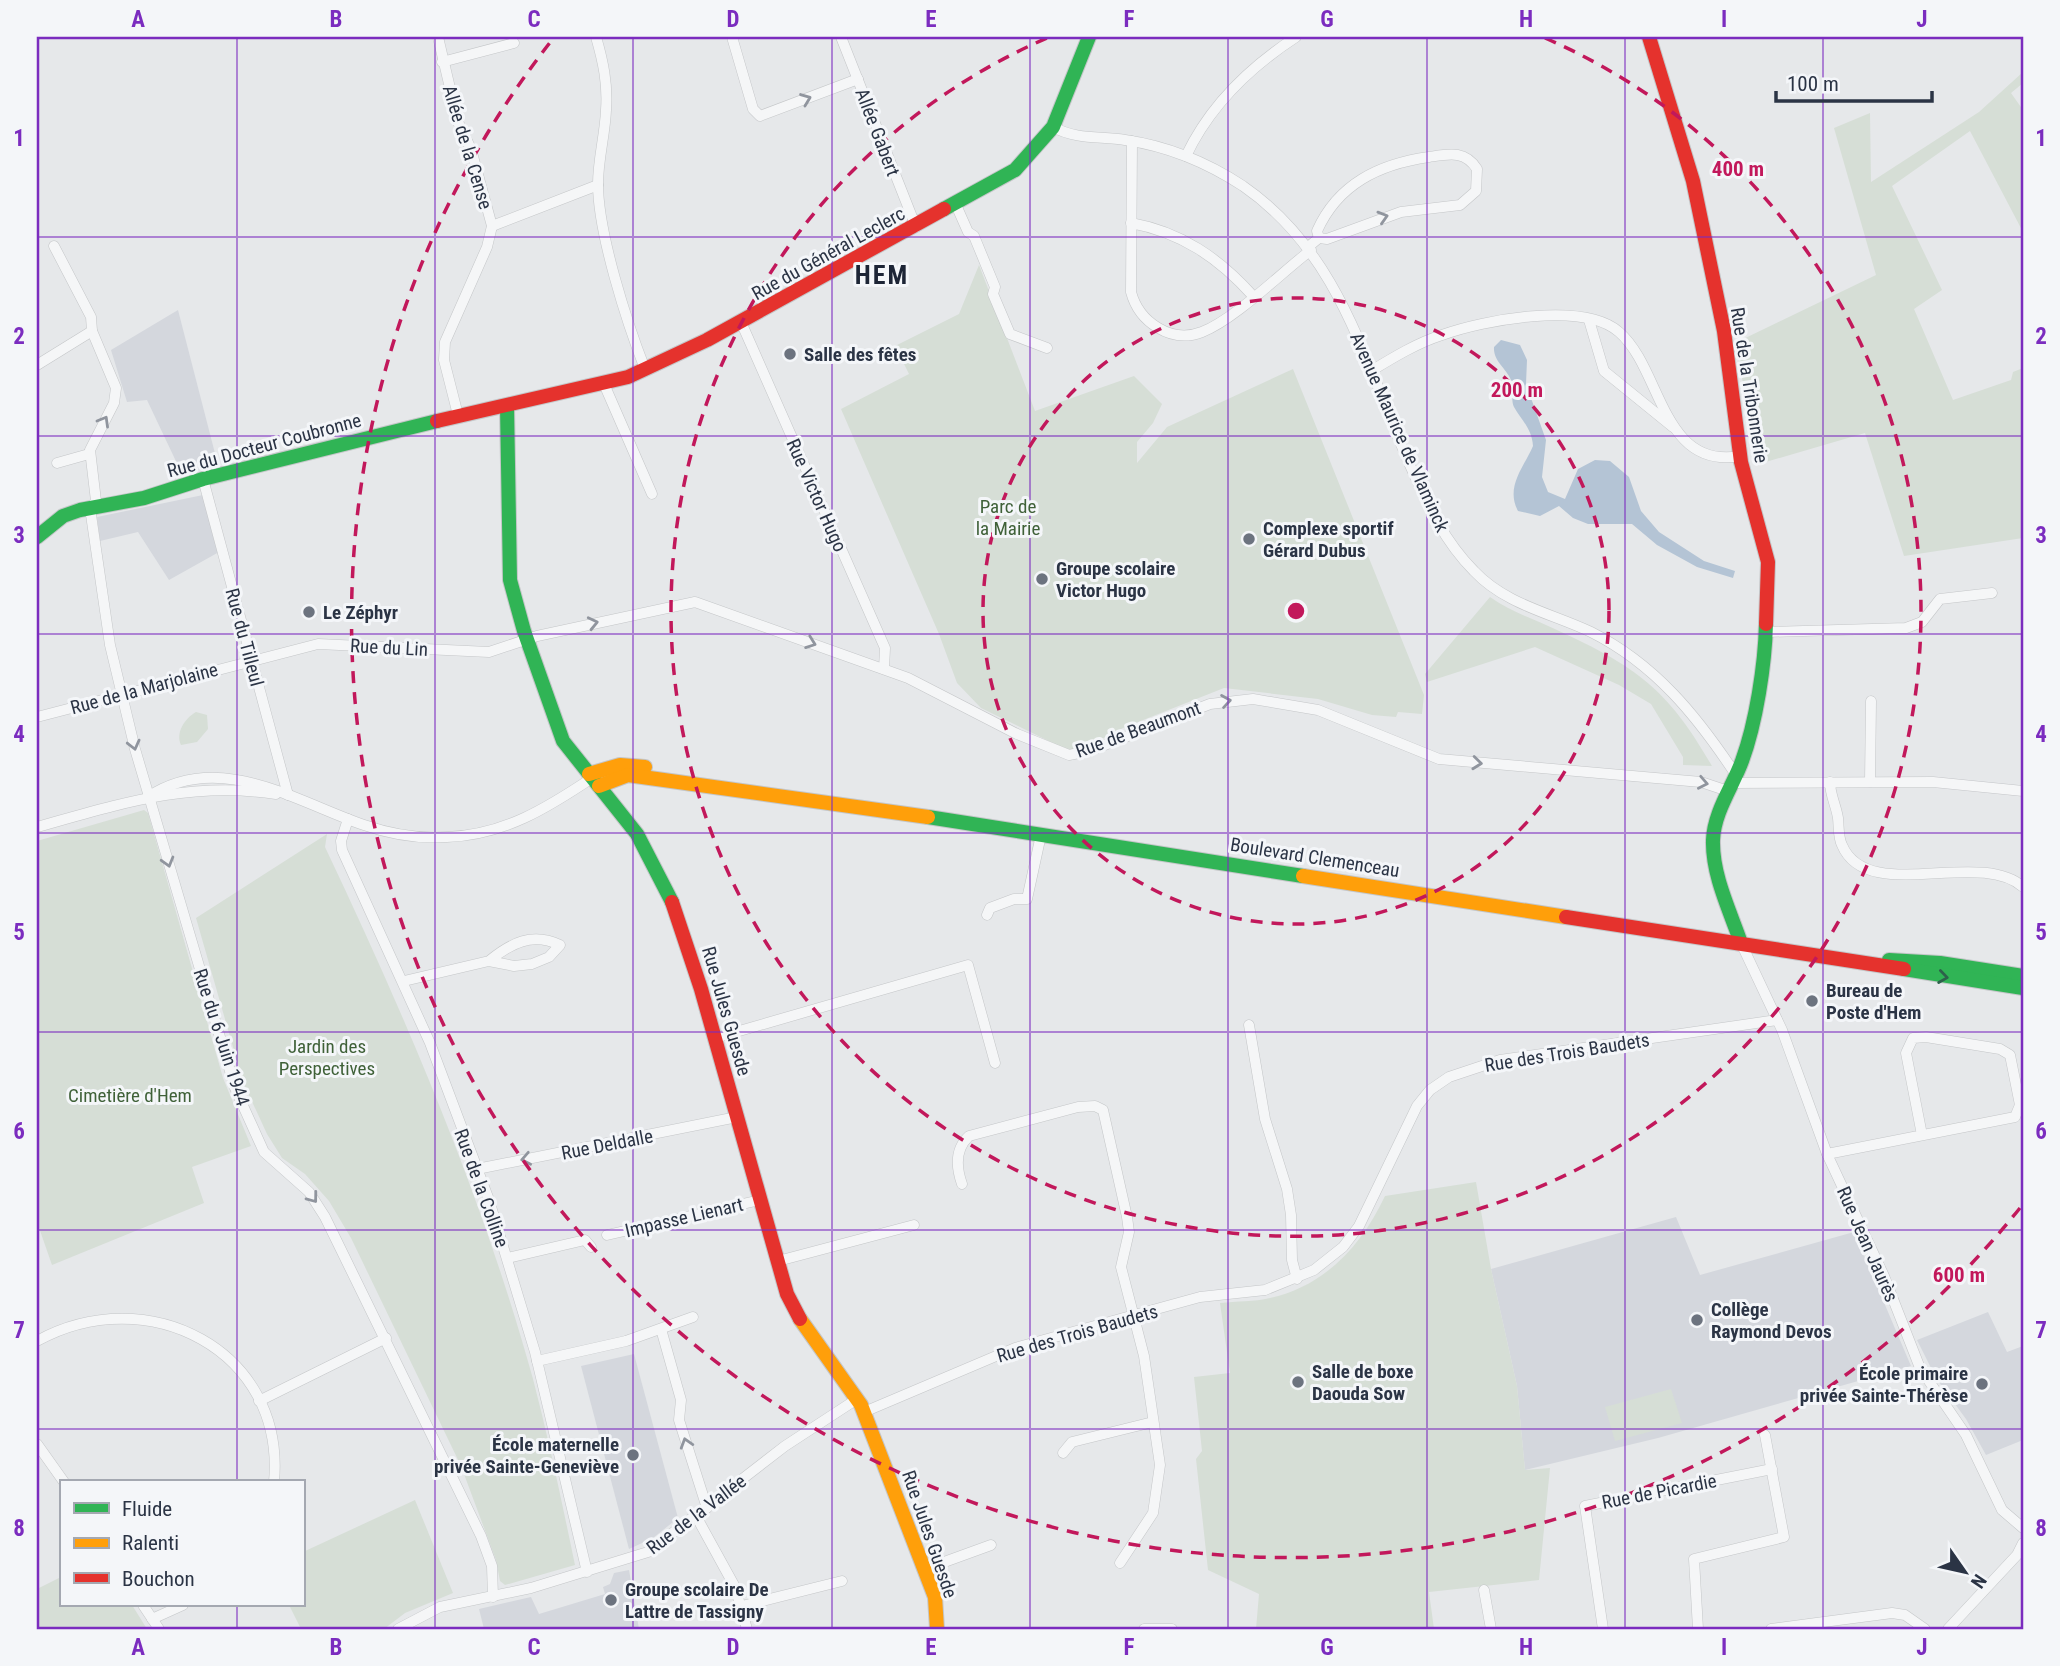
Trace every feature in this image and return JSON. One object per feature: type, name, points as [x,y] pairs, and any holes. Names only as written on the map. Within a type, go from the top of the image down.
[{"type":"street","name":"Allée de la Cense","points":[[438,37],[460,128],[471,149],[492,226],[486,247],[445,342],[444,360],[458,415]]},
{"type":"street","points":[[596,37],[605,71],[607,103],[598,185],[605,229],[625,310],[645,369]]},
{"type":"street","points":[[732,37],[755,113],[764,116],[858,79]]},
{"type":"street","name":"Allée Gabert","points":[[841,37],[916,227]]},
{"type":"street","name":"Rue du Général Leclerc","points":[[508,406],[604,384],[645,369],[741,322],[1016,170],[1054,127],[1089,37]]},
{"type":"street","points":[[1186,156],[1204,124],[1230,92],[1257,65],[1296,37]]},
{"type":"street","name":"Rue de la Tribonnerie","points":[[1649,37],[1693,181],[1724,331],[1740,456],[1768,562],[1766,632],[1754,719],[1715,827],[1713,855],[1741,943]]},
{"type":"street","points":[[442,62],[514,43]]},
{"type":"street","name":"Avenue Maurice de Vlaminck","points":[[1054,127],[1074,136],[1132,141],[1186,156],[1224,174],[1277,213],[1309,249],[1338,292],[1432,515],[1465,562],[1500,592],[1524,606],[1602,638],[1642,665],[1691,710],[1734,779]]},
{"type":"street","points":[[1132,141],[1131,292],[1140,312],[1157,328],[1177,334],[1203,332],[1253,296],[1319,238]]},
{"type":"street","points":[[1452,154],[1466,157],[1477,169],[1476,191],[1465,203],[1401,212],[1327,239],[1319,238],[1317,231],[1332,204],[1353,184],[1377,169],[1402,160],[1452,154]]},
{"type":"street","points":[[492,226],[598,185]]},
{"type":"street","points":[[956,205],[968,232],[974,236],[995,287],[993,294],[1010,334],[1047,348]]},
{"type":"street","points":[[1131,223],[1167,232],[1209,255],[1253,296]]},
{"type":"street","points":[[54,246],[91,317],[92,331],[117,395],[93,439],[89,454],[57,463]]},
{"type":"street","points":[[1371,371],[1423,342],[1483,324],[1537,317],[1589,320],[1610,325],[1624,337],[1675,429]]},
{"type":"street","points":[[1589,320],[1604,371],[1675,429],[1688,443],[1701,451],[1728,458],[1740,456]]},
{"type":"street","name":"Rue Victor Hugo","points":[[741,322],[884,648],[884,669]]},
{"type":"street","points":[[37,365],[92,331]]},
{"type":"street","points":[[604,384],[652,494]]},
{"type":"street","name":"Rue du Docteur Coubronne","points":[[37,537],[63,516],[90,508],[144,498],[203,479],[458,415],[508,406]]},
{"type":"street","name":"Rue Jules Guesde","points":[[508,406],[510,580],[560,734],[645,845],[666,887],[715,1038],[778,1261],[797,1315],[861,1405],[925,1569],[937,1605],[937,1629]]},
{"type":"street","name":"Rue du 6 Juin 1944","points":[[89,454],[96,501],[90,508],[110,645],[148,797],[230,1075],[254,1131],[270,1159],[304,1187],[317,1203],[386,1338],[486,1547],[492,1566],[493,1597]]},
{"type":"street","name":"Rue du Tilleul","points":[[203,479],[288,796]]},
{"type":"street","points":[[1766,632],[1906,628],[1922,622],[1940,599],[1992,593]]},
{"type":"street","name":"Rue de Beaumont","points":[[527,639],[695,602],[884,669],[1017,734],[1069,755],[1089,751],[1210,704],[1253,699],[1318,710],[1439,759],[1701,782],[1734,779],[1760,782],[1942,782],[2023,791]]},
{"type":"street","name":"Rue du Lin","points":[[251,661],[318,644],[489,652],[527,639]]},
{"type":"street","name":"Rue de la Marjolaine","points":[[37,717],[251,661]]},
{"type":"street","points":[[1870,782],[1871,701]]},
{"type":"street","name":"Boulevard Clemenceau","points":[[593,779],[605,767],[628,765],[772,793],[2023,988]]},
{"type":"street","points":[[37,827],[148,797],[181,783],[216,778],[256,782],[348,819],[409,835],[469,835],[498,830],[528,818],[593,779]]},
{"type":"street","points":[[1830,782],[1840,841],[1850,858],[1860,866],[1892,874],[1978,873],[2007,879],[2023,887]]},
{"type":"street","name":"Rue de la Colline","points":[[348,819],[341,841],[342,850],[404,981],[477,1169],[508,1258],[537,1361],[587,1572]]},
{"type":"street","points":[[987,915],[989,908],[1000,903],[1027,900],[1041,835]]},
{"type":"street","points":[[404,981],[489,961],[508,947],[526,940],[543,939],[560,945],[549,957],[532,964],[514,966],[489,961]]},
{"type":"street","name":"Rue Jean Jaurès","points":[[1741,943],[1777,1020],[1827,1154],[1884,1276],[1920,1368],[1966,1435],[2003,1510],[2023,1528]]},
{"type":"street","name":"Boulevard Clemenceau","points":[[1852,960],[1940,963],[2023,975]]},
{"type":"street","points":[[715,1038],[968,965],[995,1063]]},
{"type":"street","name":"Rue des Trois Baudets","points":[[861,1405],[1015,1348],[1200,1297],[1265,1290],[1297,1279],[1323,1264],[1352,1237],[1379,1188],[1417,1105],[1430,1090],[1449,1077],[1500,1060],[1777,1020]]},
{"type":"street","points":[[1249,1025],[1265,1119],[1287,1189],[1292,1215],[1292,1260],[1297,1279]]},
{"type":"street","points":[[1827,1154],[2015,1117],[2020,1105],[2010,1055],[1988,1047],[1926,1037],[1913,1038],[1906,1053],[1922,1135]]},
{"type":"street","points":[[962,1184],[957,1169],[960,1149],[969,1136],[1078,1107],[1095,1106],[1102,1110],[1127,1217],[1129,1233],[1121,1267],[1144,1356],[1160,1465],[1158,1490],[1147,1525],[1120,1563]]},
{"type":"street","name":"Rue Deldalle","points":[[477,1169],[737,1117]]},
{"type":"street","name":"Impasse Lienart","points":[[607,1235],[760,1200]]},
{"type":"street","points":[[778,1261],[914,1225]]},
{"type":"street","points":[[508,1258],[585,1240],[591,1247]]},
{"type":"street","points":[[537,1361],[616,1343],[693,1317]]},
{"type":"street","points":[[37,1341],[97,1321],[162,1321],[192,1333],[215,1348],[237,1369],[259,1401],[273,1447],[274,1480]]},
{"type":"street","points":[[661,1329],[681,1403],[679,1420],[707,1508]]},
{"type":"street","points":[[259,1401],[386,1338]]},
{"type":"street","name":"Rue de la Vallée","points":[[398,1629],[440,1607],[493,1597],[587,1572],[648,1552],[793,1440],[861,1405]]},
{"type":"street","points":[[1063,1453],[1072,1442],[1153,1422]]},
{"type":"street","points":[[1698,1629],[1694,1559],[1784,1537],[1765,1435]]},
{"type":"street","points":[[37,1444],[63,1480]]},
{"type":"street","name":"Rue de Picardie","points":[[1603,1629],[1585,1506],[1772,1469]]},
{"type":"street","points":[[696,1516],[728,1571],[742,1606],[747,1629]]},
{"type":"street","points":[[1948,1629],[2017,1555],[2023,1544]]},
{"type":"street","points":[[925,1569],[991,1545]]},
{"type":"street","points":[[742,1606],[842,1581]]},
{"type":"street","points":[[1484,1590],[1491,1629]]},
{"type":"street","points":[[144,1606],[159,1629]]},
{"type":"street","points":[[152,1619],[181,1606]]},
{"type":"street","points":[[1770,1629],[1892,1613],[1905,1615],[1925,1629]]},
{"type":"street","points":[[1144,1629],[1172,1629]]},
{"type":"shaded area","points":[[178,310],[218,465],[182,474],[147,400],[127,402],[111,350]]},
{"type":"shaded area","points":[[203,495],[219,552],[169,580],[138,532],[100,541],[97,517]]},
{"type":"shaded area","name":"Collège Raymond Devos","points":[[1676,1217],[1700,1275],[1854,1232],[1911,1366],[1658,1438],[1525,1470],[1517,1386],[1491,1269]]},
{"type":"shaded area","name":"École primaire privée Sainte-Thérèse","points":[[1988,1312],[2007,1352],[2023,1346],[2023,1440],[1986,1455],[1966,1419],[1936,1378],[1917,1340]]},
{"type":"shaded area","name":"École maternelle privée Sainte-Geneviève","points":[[634,1354],[678,1518],[653,1538],[629,1549],[581,1366]]},
{"type":"shaded area","name":"Groupe scolaire De Lattre de Tassigny","points":[[629,1570],[639,1629],[484,1629],[479,1609],[531,1597],[539,1614],[605,1594],[603,1587],[610,1584],[614,1573]]},
{"type":"green space","points":[[2023,72],[2023,83],[2011,93],[2023,110],[2023,232],[1970,131],[1892,186],[1942,290],[1914,309],[1953,400],[2011,380],[2013,372],[2023,368],[2023,538],[1904,556],[1865,433],[1759,464],[1735,343],[1876,275],[1834,128],[1870,113],[1871,182],[1979,112]]},
{"type":"green space","name":"Parc de la Mairie","points":[[979,265],[1035,411],[1134,376],[1162,404],[1153,423],[1137,442],[1137,463],[1167,427],[1293,369],[1424,695],[1422,714],[1398,712],[1396,717],[1372,715],[1318,699],[1224,688],[1123,728],[1079,751],[1069,751],[981,708],[957,683],[939,634],[841,409],[909,374],[895,346],[959,314]]},
{"type":"green space","points":[[1490,597],[1514,611],[1585,643],[1630,669],[1665,699],[1712,766],[1683,765],[1683,757],[1651,704],[1619,685],[1535,647],[1427,682],[1425,674]]},
{"type":"green space","points":[[196,712],[207,715],[208,729],[197,742],[181,745],[179,736],[182,726]]},
{"type":"green space","name":"Cimetière d'Hem","points":[[144,810],[148,813],[223,1078],[251,1146],[192,1167],[204,1203],[52,1265],[37,1222],[37,841]]},
{"type":"green space","name":"Jardin des Perspectives","points":[[327,834],[325,847],[385,977],[441,1109],[491,1243],[533,1379],[575,1565],[505,1585],[500,1581],[496,1560],[461,1466],[351,1238],[329,1201],[305,1174],[282,1158],[267,1134],[243,1082],[196,918]]},
{"type":"green space","points":[[1476,1182],[1491,1269],[1517,1386],[1525,1470],[1550,1468],[1539,1580],[1429,1592],[1434,1629],[1256,1629],[1259,1594],[1208,1570],[1196,1459],[1202,1451],[1194,1377],[1230,1373],[1220,1303],[1270,1298],[1308,1284],[1340,1261],[1353,1247],[1385,1196]]},
{"type":"green space","points":[[1671,1389],[1682,1423],[1615,1441],[1605,1407]]},
{"type":"green space","points":[[415,1500],[453,1593],[405,1613],[384,1629],[301,1629],[290,1606],[304,1606],[304,1552]]},
{"type":"green space","points":[[60,1578],[60,1606],[133,1606],[147,1629],[37,1629],[37,1589]]},
{"type":"water","points":[[1501,340],[1520,345],[1527,360],[1526,384],[1546,440],[1542,477],[1548,492],[1565,499],[1578,469],[1595,460],[1610,461],[1629,477],[1641,511],[1659,532],[1704,561],[1735,571],[1733,578],[1697,567],[1657,545],[1632,524],[1588,524],[1573,518],[1559,506],[1540,516],[1518,511],[1515,485],[1533,446],[1529,430],[1513,404],[1511,380],[1494,352],[1494,347]]},
{"type":"traffic: fast","points":[[944,209],[1015,170],[1053,127],[1089,37]]},
{"type":"traffic: fast","points":[[507,406],[510,580],[524,631],[563,741],[637,834],[672,902]]},
{"type":"traffic: fast","points":[[37,537],[63,516],[80,510],[144,498],[203,479],[437,421]]},
{"type":"traffic: fast","points":[[1741,943],[1715,866],[1713,840],[1724,799],[1742,761],[1752,729],[1762,675],[1766,624]]},
{"type":"traffic: fast","points":[[928,817],[1303,876]]},
{"type":"traffic: fast","points":[[1889,960],[1940,963],[2023,976]]},
{"type":"traffic: fast","points":[[1904,969],[2023,988]]},
{"type":"traffic: slow","points":[[589,774],[620,765],[645,767]]},
{"type":"traffic: slow","points":[[599,786],[628,775],[928,817]]},
{"type":"traffic: slow","points":[[1303,876],[1566,917]]},
{"type":"traffic: slow","points":[[800,1319],[861,1405],[935,1597],[937,1629]]},
{"type":"traffic: jam","points":[[1649,37],[1693,181],[1724,331],[1741,462],[1768,562],[1766,624]]},
{"type":"traffic: jam","points":[[437,421],[628,377],[707,340],[944,209]]},
{"type":"traffic: jam","points":[[672,902],[701,989],[787,1294],[800,1319]]},
{"type":"traffic: jam","points":[[1566,917],[1904,969]]},
{"type":"place","name":"Salle des fêtes","points":[[790,354]]},
{"type":"place","name":"Complexe sportif Gérard Dubus","points":[[1249,539]]},
{"type":"place","name":"Groupe scolaire Victor Hugo","points":[[1042,579]]},
{"type":"place","name":"Le Zéphyr","points":[[309,612]]},
{"type":"place","name":"Bureau de Poste d'Hem","points":[[1812,1001]]},
{"type":"place","name":"Collège Raymond Devos","points":[[1697,1320]]},
{"type":"place","name":"Salle de boxe Daouda Sow","points":[[1298,1382]]},
{"type":"place","name":"École primaire privée Sainte-Thérèse","points":[[1982,1384]]},
{"type":"place","name":"École maternelle privée Sainte-Geneviève","points":[[633,1455]]},
{"type":"place","name":"Groupe scolaire De Lattre de Tassigny","points":[[611,1600]]},
{"type":"district","name":"HEM","points":[[882,275]]}]
